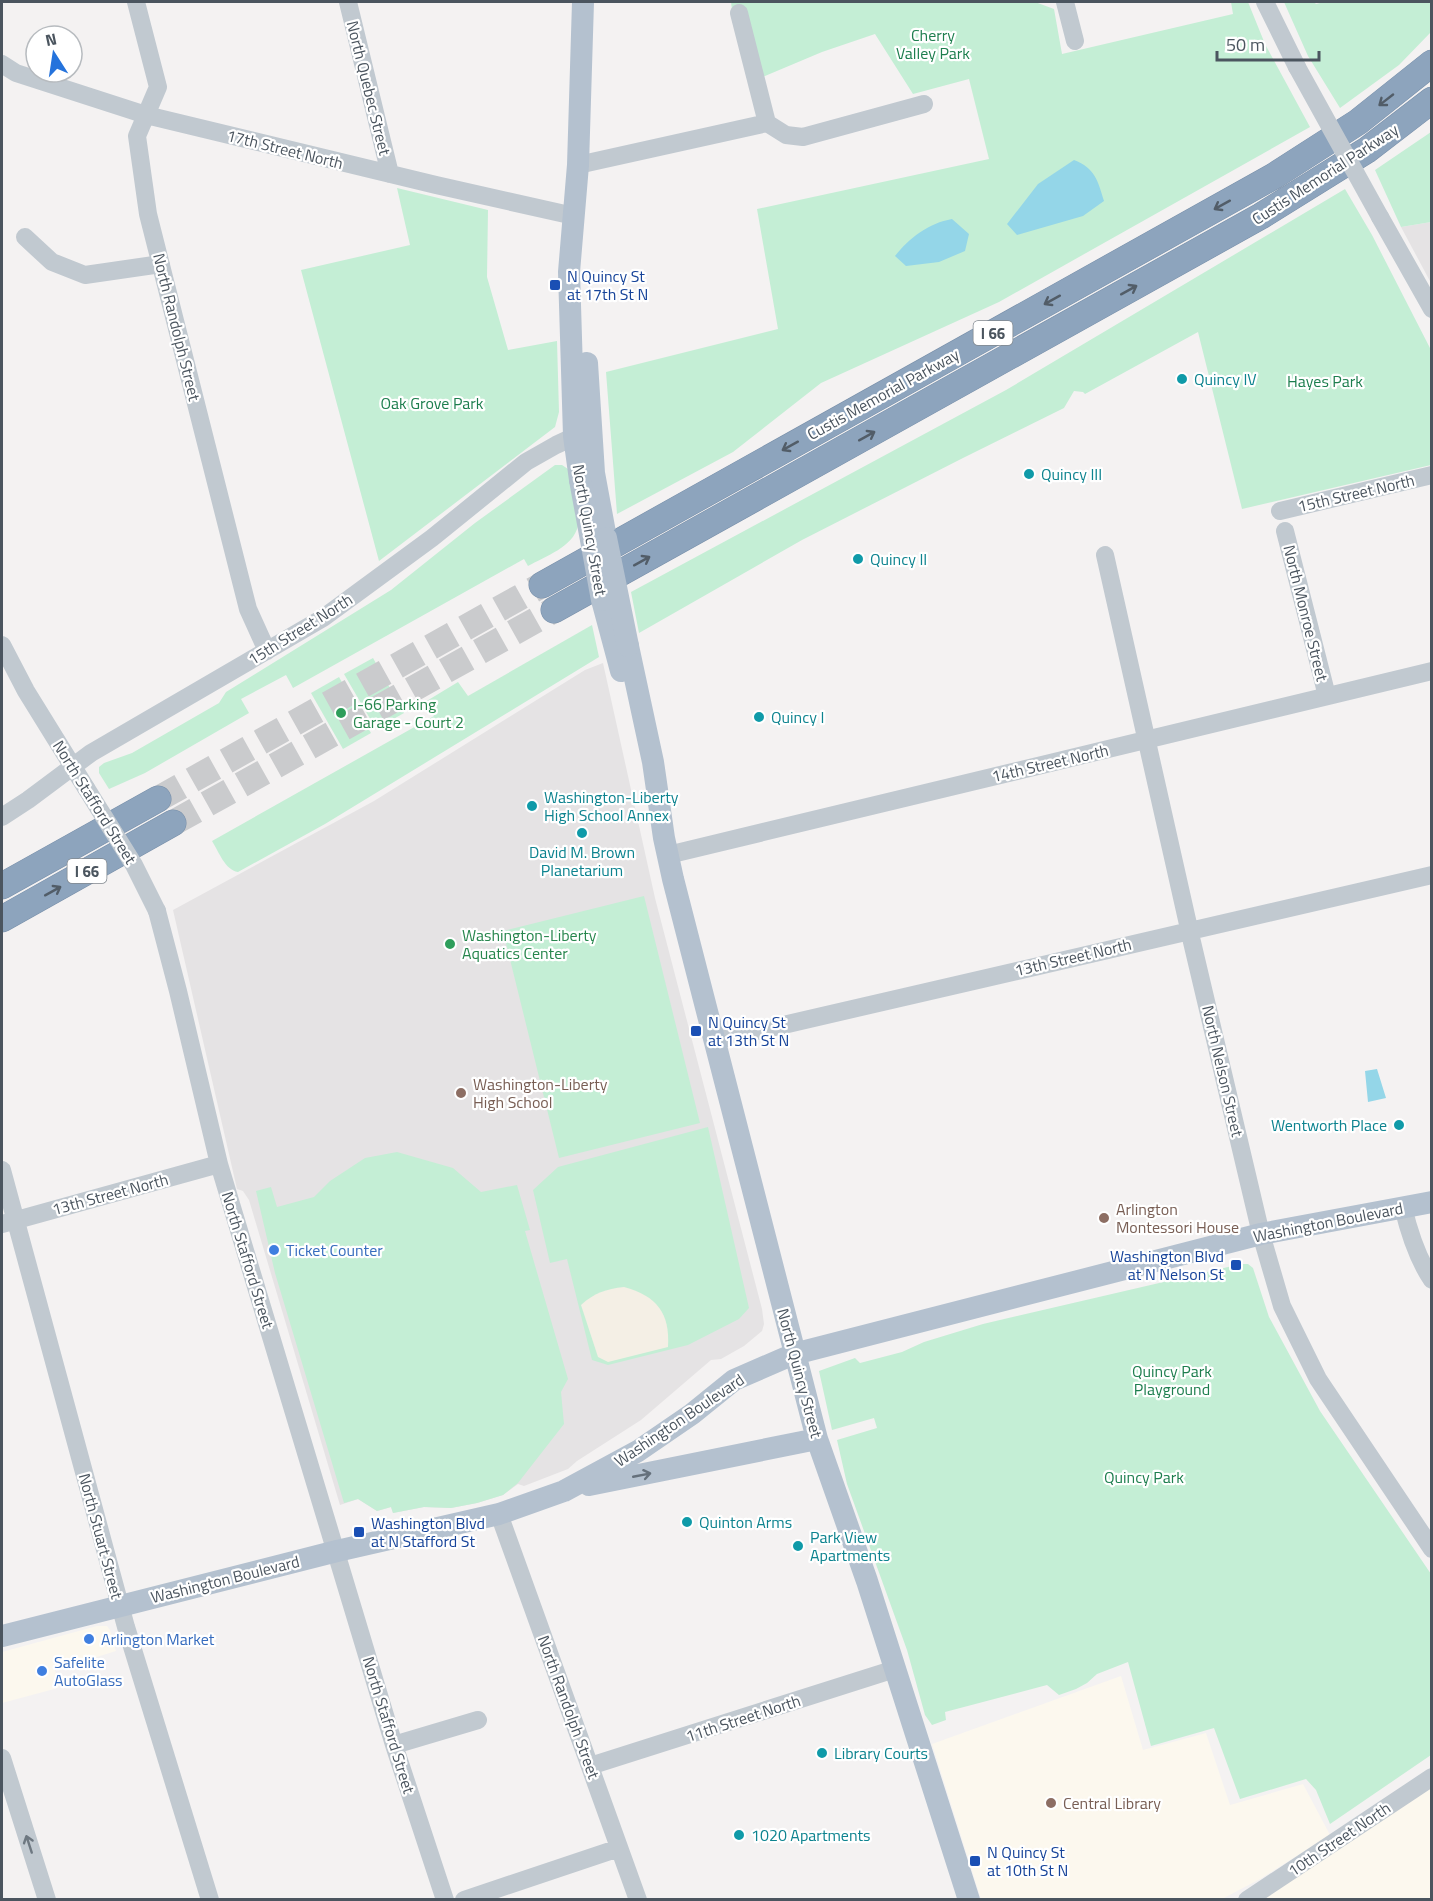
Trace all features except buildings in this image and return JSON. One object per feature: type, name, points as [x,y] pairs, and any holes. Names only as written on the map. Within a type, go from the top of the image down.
[{"type":"highway","name":"Custis Memorial Parkway","points":[[542,585],[1274,176],[1358,122],[1431,63]]},
{"type":"highway","name":"Custis Memorial Parkway","points":[[554,610],[1261,216],[1367,150],[1431,100]]},
{"type":"highway","name":"I 66","points":[[2,886],[158,799]]},
{"type":"highway","name":"I 66","points":[[2,920],[173,824]]},
{"type":"main road","name":"North Quincy Street","points":[[583,2],[578,165],[569,272],[582,433],[602,600],[622,650],[653,762],[666,846],[817,1439],[867,1581],[969,1899]]},
{"type":"main road","name":"Washington Boulevard","points":[[2,1636],[337,1551],[500,1514],[564,1491],[638,1451],[692,1414],[734,1380],[794,1354],[1261,1234],[1431,1202]]},
{"type":"main road","points":[[564,1491],[817,1439]]},
{"type":"street","name":"North Randolph Street","points":[[136,2],[158,87],[137,136],[148,214],[248,609],[267,651]]},
{"type":"street","name":"North Quebec Street","points":[[348,2],[390,174]]},
{"type":"street","points":[[1065,2],[1074,41]]},
{"type":"street","points":[[1265,2],[1297,68],[1431,309]]},
{"type":"street","points":[[739,13],[767,123],[786,135],[803,137],[924,105]]},
{"type":"street","name":"17th Street North","points":[[2,64],[16,73],[146,115],[574,216]]},
{"type":"street","points":[[578,165],[767,123]]},
{"type":"street","points":[[25,237],[52,262],[85,275],[161,264]]},
{"type":"street","name":"15th Street North","points":[[2,817],[91,753],[323,618],[432,538],[526,462],[582,433]]},
{"type":"street","name":"15th Street North","points":[[1280,511],[1431,475]]},
{"type":"street","name":"North Monroe Street","points":[[1285,531],[1327,696]]},
{"type":"street","name":"North Nelson Street","points":[[1105,555],[1145,741],[1261,1234],[1282,1306],[1318,1379],[1431,1549]]},
{"type":"street","name":"North Stafford Street","points":[[2,645],[26,691],[134,865],[157,911],[219,1164],[394,1745],[445,1899]]},
{"type":"street","name":"14th Street North","points":[[666,846],[1145,741],[1431,671]]},
{"type":"street","name":"13th Street North","points":[[714,1041],[1431,875]]},
{"type":"street","name":"13th Street North","points":[[8,1222],[219,1164]]},
{"type":"street","name":"North Stuart Street","points":[[2,1170],[8,1222],[120,1606],[210,1899]]},
{"type":"street","points":[[1403,1207],[1408,1228],[1424,1269],[1431,1280]]},
{"type":"street","name":"North Randolph Street","points":[[500,1514],[638,1899]]},
{"type":"street","name":"11th Street North","points":[[590,1766],[896,1669]]},
{"type":"street","points":[[394,1745],[478,1720]]},
{"type":"street","points":[[2,1758],[47,1899]]},
{"type":"street","name":"10th Street North","points":[[1247,1899],[1431,1777]]},
{"type":"street","points":[[464,1899],[619,1848]]},
{"type":"shaded area","points":[[1431,222],[1431,283],[1401,227]]},
{"type":"shaded area","name":"Washington-Liberty High School","points":[[603,663],[655,898],[762,1309],[764,1324],[762,1331],[744,1346],[721,1359],[711,1360],[641,1420],[568,1469],[524,1486],[518,1484],[503,1495],[451,1508],[424,1507],[393,1513],[391,1507],[377,1511],[358,1499],[340,1505],[249,1200],[243,1191],[237,1189],[173,910],[374,801],[585,670]]},
{"type":"shaded area","points":[[97,1626],[107,1626],[116,1651],[55,1670],[58,1688],[2,1703],[2,1652]]},
{"type":"shaded area","name":"Central Library","points":[[1121,1676],[1143,1750],[1206,1733],[1230,1805],[1303,1784],[1330,1835],[1260,1879],[1222,1899],[981,1899],[932,1744]]},
{"type":"shaded area","points":[[1431,1787],[1431,1899],[1261,1899]]},
{"type":"green space","name":"Cherry Valley Park","points":[[731,2],[1035,2],[1054,9],[1062,54],[1233,14],[1231,2],[1248,2],[1265,44],[1310,127],[999,302],[821,383],[733,452],[617,514],[606,372],[778,329],[757,209],[989,159],[969,79],[913,94],[875,34],[822,52],[760,78],[732,10]]},
{"type":"green space","points":[[1284,2],[1314,2],[1316,4],[1324,2],[1431,2],[1431,32],[1399,65],[1340,108],[1308,56]]},
{"type":"green space","points":[[1431,132],[1431,222],[1401,227],[1375,170]]},
{"type":"green space","name":"Oak Grove Park","points":[[397,188],[488,210],[487,277],[508,350],[557,341],[559,412],[555,427],[379,561],[301,270],[410,245]]},
{"type":"green space","name":"Hayes Park","points":[[1345,189],[1372,235],[1431,350],[1431,465],[1242,509],[1198,332],[1085,394],[1074,391],[1064,408],[802,540],[639,633],[631,592],[1006,390]]},
{"type":"green space","points":[[555,465],[562,465],[568,469],[578,526],[571,540],[565,545],[528,566],[524,559],[293,688],[286,675],[241,699],[249,713],[145,773],[109,789],[99,773],[99,767],[104,763],[132,753],[219,703],[226,692],[391,590],[475,523]]},
{"type":"green space","points":[[592,625],[599,657],[325,824],[238,872],[229,868],[223,860],[212,841],[434,716],[425,702],[458,682],[468,696]]},
{"type":"green space","points":[[373,658],[404,713],[376,729],[344,674]]},
{"type":"green space","name":"I-66 Parking Garage - Court 2","points":[[339,677],[371,733],[343,749],[311,693]]},
{"type":"green space","points":[[644,896],[700,1123],[559,1158],[503,931]]},
{"type":"green space","points":[[708,1127],[749,1308],[739,1319],[688,1345],[608,1365],[592,1360],[567,1259],[550,1263],[533,1190],[558,1167]]},
{"type":"green space","points":[[397,1152],[453,1168],[481,1192],[517,1185],[530,1230],[525,1231],[568,1379],[561,1392],[564,1424],[518,1483],[503,1495],[451,1508],[424,1507],[393,1513],[391,1507],[377,1511],[358,1499],[344,1503],[275,1273],[256,1191],[271,1187],[277,1207],[314,1197],[330,1181],[365,1158]]},
{"type":"green space","name":"Quincy Park","points":[[1248,1264],[1253,1268],[1269,1317],[1320,1411],[1431,1574],[1431,1755],[1330,1824],[1316,1790],[1306,1779],[1240,1799],[1214,1728],[1151,1746],[1128,1662],[1097,1674],[1087,1683],[1059,1695],[1047,1685],[945,1712],[946,1720],[932,1725],[925,1715],[907,1650],[847,1484],[837,1440],[877,1428],[874,1418],[832,1430],[819,1371],[855,1358],[860,1363],[902,1352],[924,1342],[983,1324]]},
{"type":"sand","points":[[624,1287],[645,1295],[659,1308],[667,1325],[668,1347],[608,1362],[598,1357],[581,1305],[601,1292]]},
{"type":"water","points":[[1074,160],[1091,171],[1104,201],[1083,216],[1017,235],[1007,224],[1038,184]]},
{"type":"water","points":[[952,219],[969,234],[965,251],[939,262],[906,266],[895,256],[920,232]]},
{"type":"water","points":[[1377,1069],[1386,1098],[1368,1102],[1365,1071]]},
{"type":"tunnel","points":[[158,799],[542,585]]},
{"type":"tunnel","points":[[173,823],[554,610]]},
{"type":"place","name":"N Quincy St at 17th St N","points":[[555,285]]},
{"type":"place","name":"Quincy IV","points":[[1182,379]]},
{"type":"place","name":"Quincy III","points":[[1029,474]]},
{"type":"place","name":"Quincy II","points":[[858,559]]},
{"type":"place","name":"I-66 Parking Garage - Court 2","points":[[341,713]]},
{"type":"place","name":"Quincy I","points":[[759,717]]},
{"type":"place","name":"Washington-Liberty High School Annex","points":[[532,806]]},
{"type":"place","name":"David M. Brown Planetarium","points":[[582,833]]},
{"type":"place","name":"Washington-Liberty Aquatics Center","points":[[450,944]]},
{"type":"place","name":"N Quincy St at 13th St N","points":[[696,1031]]},
{"type":"place","name":"Washington-Liberty High School","points":[[461,1093]]},
{"type":"place","name":"Wentworth Place","points":[[1399,1125]]},
{"type":"place","name":"Arlington Montessori House","points":[[1104,1218]]},
{"type":"place","name":"Ticket Counter","points":[[274,1250]]},
{"type":"place","name":"Washington Blvd at N Nelson St","points":[[1236,1265]]},
{"type":"place","name":"Quinton Arms","points":[[687,1522]]},
{"type":"place","name":"Washington Blvd at N Stafford St","points":[[359,1532]]},
{"type":"place","name":"Park View Apartments","points":[[798,1546]]},
{"type":"place","name":"Arlington Market","points":[[89,1639]]},
{"type":"place","name":"Safelite AutoGlass","points":[[42,1671]]},
{"type":"place","name":"Library Courts","points":[[822,1753]]},
{"type":"place","name":"Central Library","points":[[1051,1803]]},
{"type":"place","name":"1020 Apartments","points":[[739,1835]]},
{"type":"place","name":"N Quincy St at 10th St N","points":[[975,1861]]},
{"type":"park label","name":"Quincy Park Playground","points":[[1172,1380]]}]
